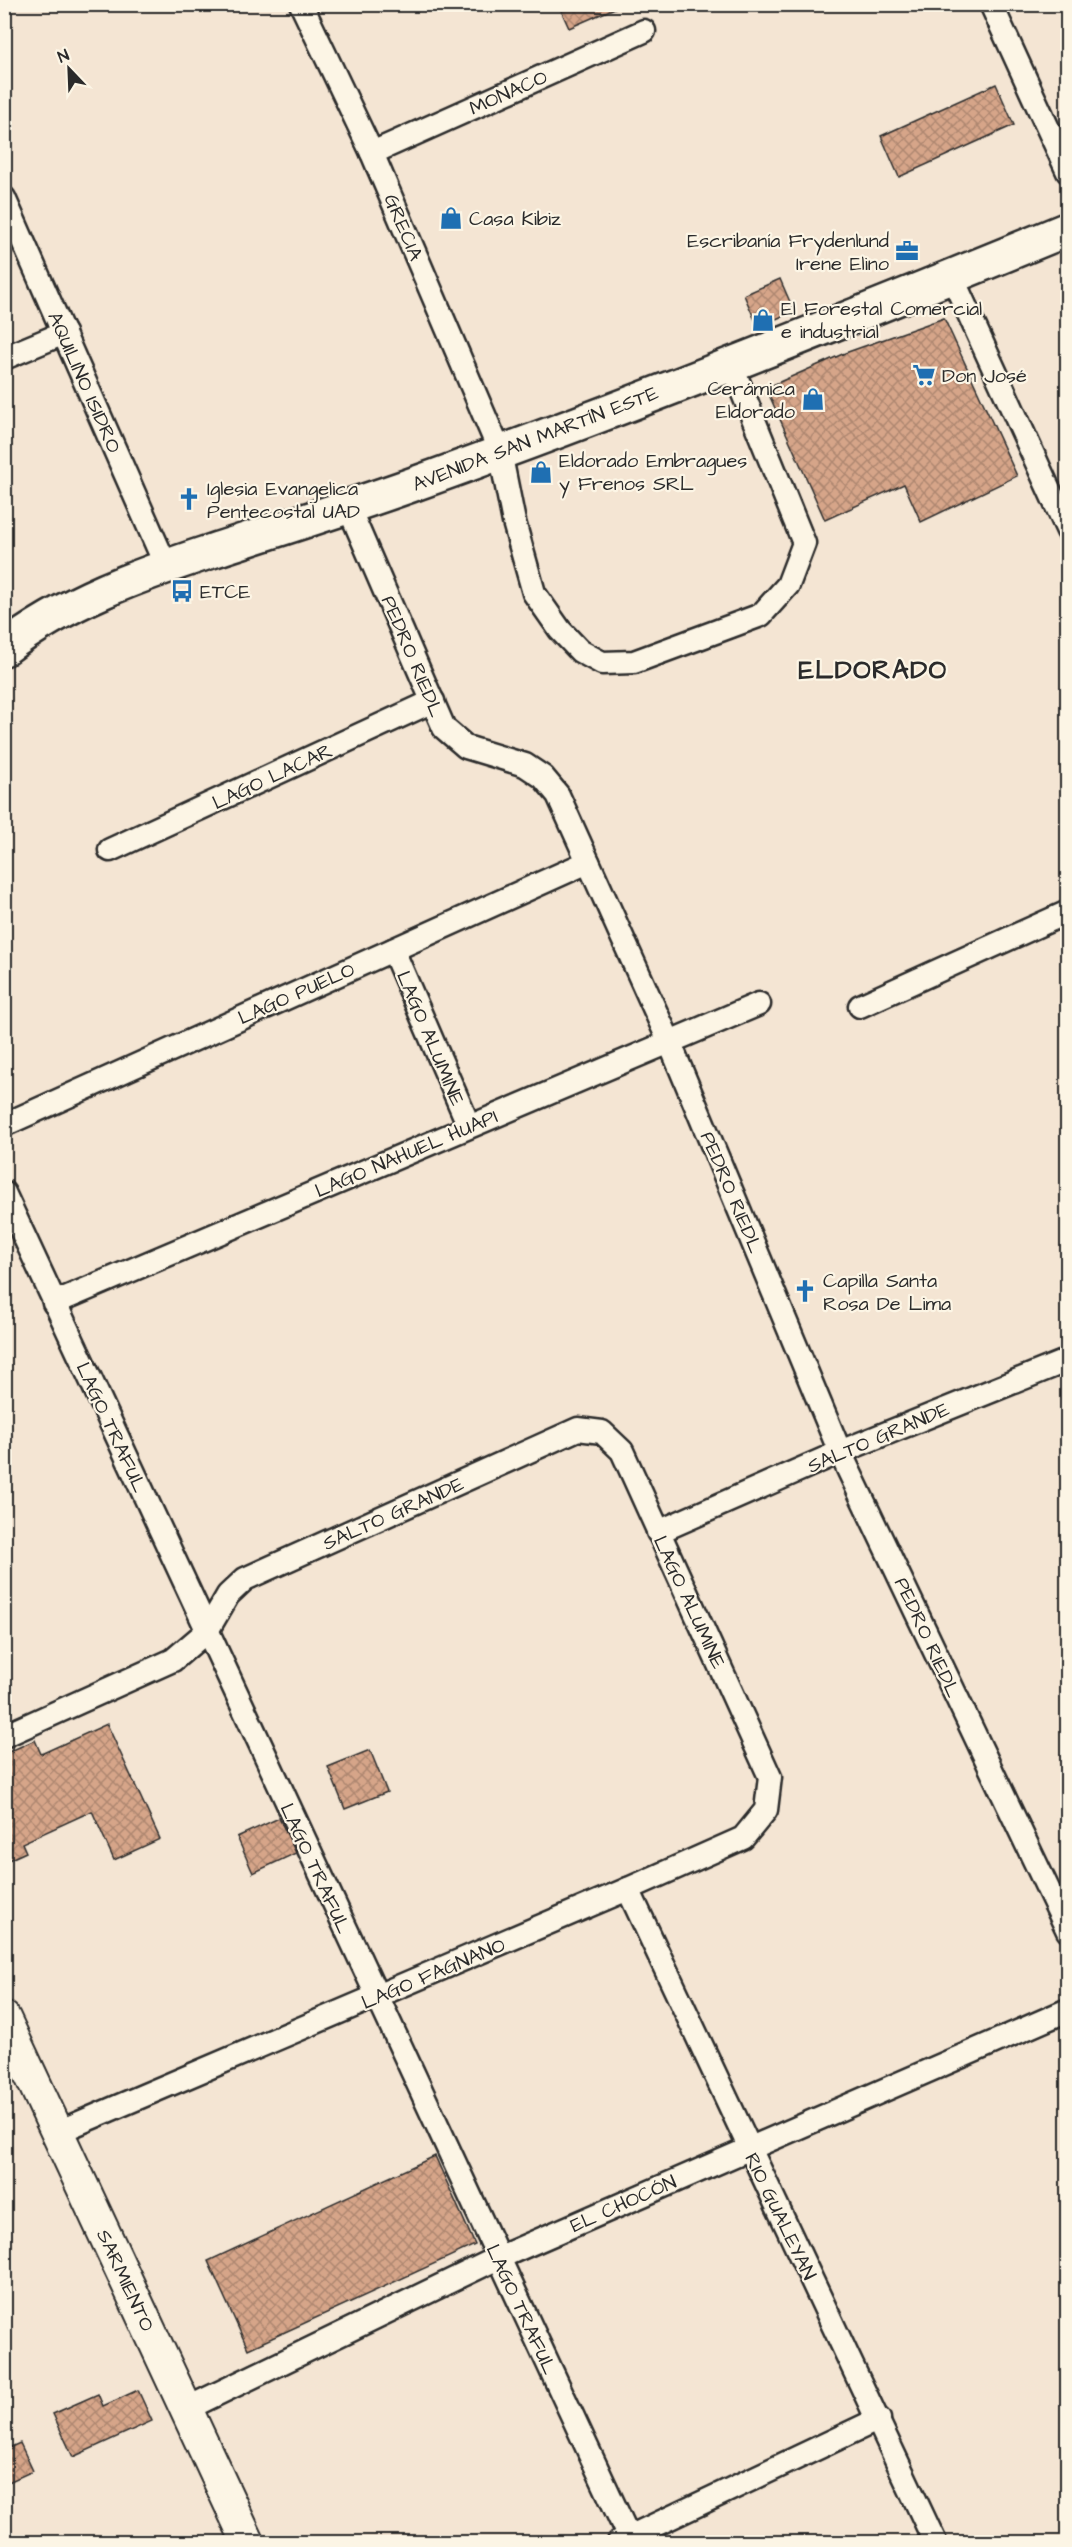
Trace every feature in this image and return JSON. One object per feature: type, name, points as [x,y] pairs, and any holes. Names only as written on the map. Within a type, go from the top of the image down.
[{"type":"main road","name":"AVENIDA SAN MARTÍN ESTE","points":[[4,649],[81,600],[166,566],[348,506],[500,452],[731,364],[1068,229]]},
{"type":"main road","name":"SARMIENTO","points":[[4,2018],[248,2542]]},
{"type":"street","name":"GRECIA","points":[[301,4],[372,153],[500,452],[514,522],[534,593],[560,630],[580,651],[602,663],[634,662],[761,615],[788,585],[804,543],[731,364]]},
{"type":"street","points":[[991,4],[1068,172]]},
{"type":"street","name":"MONACO","points":[[372,153],[644,31]]},
{"type":"street","name":"AQUILINO ISIDRO","points":[[4,198],[166,566]]},
{"type":"street","points":[[952,277],[1068,531]]},
{"type":"street","points":[[4,358],[64,333]]},
{"type":"street","name":"PEDRO RIEDL","points":[[348,506],[444,728],[466,747],[525,765],[543,777],[558,795],[669,1041],[840,1452],[1068,1931]]},
{"type":"street","name":"LAGO LACAR","points":[[110,850],[433,701]]},
{"type":"street","name":"LAGO PUELO","points":[[4,1125],[588,862]]},
{"type":"street","points":[[860,1006],[1068,912]]},
{"type":"street","name":"LAGO ALUMINE","points":[[393,950],[469,1126]]},
{"type":"street","name":"LAGO NAHUEL HUAPI","points":[[54,1303],[759,1004]]},
{"type":"street","name":"LAGO TRAFUL","points":[[4,1192],[498,2258],[626,2541]]},
{"type":"street","name":"SALTO GRANDE","points":[[658,1532],[840,1452],[1068,1360]]},
{"type":"street","name":"SALTO GRANDE","points":[[4,1736],[174,1660],[207,1631],[228,1595],[245,1579],[578,1429],[602,1432]]},
{"type":"street","name":"LAGO ALUMINE","points":[[602,1432],[622,1451],[770,1777]]},
{"type":"street","name":"LAGO FAGNANO","points":[[58,2132],[743,1838],[766,1810],[770,1777]]},
{"type":"street","name":"RIO GUALEYAN","points":[[628,1889],[935,2542]]},
{"type":"street","name":"EL CHOCÓN","points":[[186,2409],[498,2258],[1068,2010]]},
{"type":"street","points":[[626,2541],[879,2419]]},
{"type":"building","points":[[558,4],[624,4],[569,28]]},
{"type":"building","points":[[996,84],[1014,125],[899,177],[881,136]]},
{"type":"building","points":[[780,279],[794,311],[758,327],[744,295]]},
{"type":"building","points":[[944,318],[1017,476],[921,522],[904,484],[825,520],[766,388],[845,353]]},
{"type":"building","points":[[107,1724],[160,1839],[114,1860],[92,1811],[22,1843],[26,1852],[4,1862],[4,1754],[35,1740],[41,1754]]},
{"type":"building","points":[[370,1750],[387,1792],[345,1809],[328,1767]]},
{"type":"building","points":[[279,1818],[296,1853],[253,1873],[237,1837]]},
{"type":"building","points":[[435,2156],[475,2245],[248,2349],[208,2261]]},
{"type":"building","points":[[138,2390],[152,2421],[73,2457],[53,2414],[98,2394],[103,2406]]},
{"type":"building","points":[[20,2443],[33,2471],[4,2484],[4,2450]]},
{"type":"place","name":"Casa Kibiz","points":[[451,218]]},
{"type":"place","name":"Escribanía Frydenlund Irene Elino","points":[[907,251]]},
{"type":"place","name":"El Forestal Comercial e industrial","points":[[763,320]]},
{"type":"place","name":"Don José","points":[[924,375]]},
{"type":"place","name":"Cerámica Eldorado","points":[[813,399]]},
{"type":"place","name":"Eldorado Embragues y Frenos SRL","points":[[541,472]]},
{"type":"place","name":"Iglesia Evangelica Pentecostal UAD","points":[[189,499]]},
{"type":"place","name":"ETCE","points":[[182,591]]},
{"type":"place","name":"Capilla Santa Rosa De Lima","points":[[805,1291]]},
{"type":"district","name":"ELDORADO","points":[[873,669]]}]
